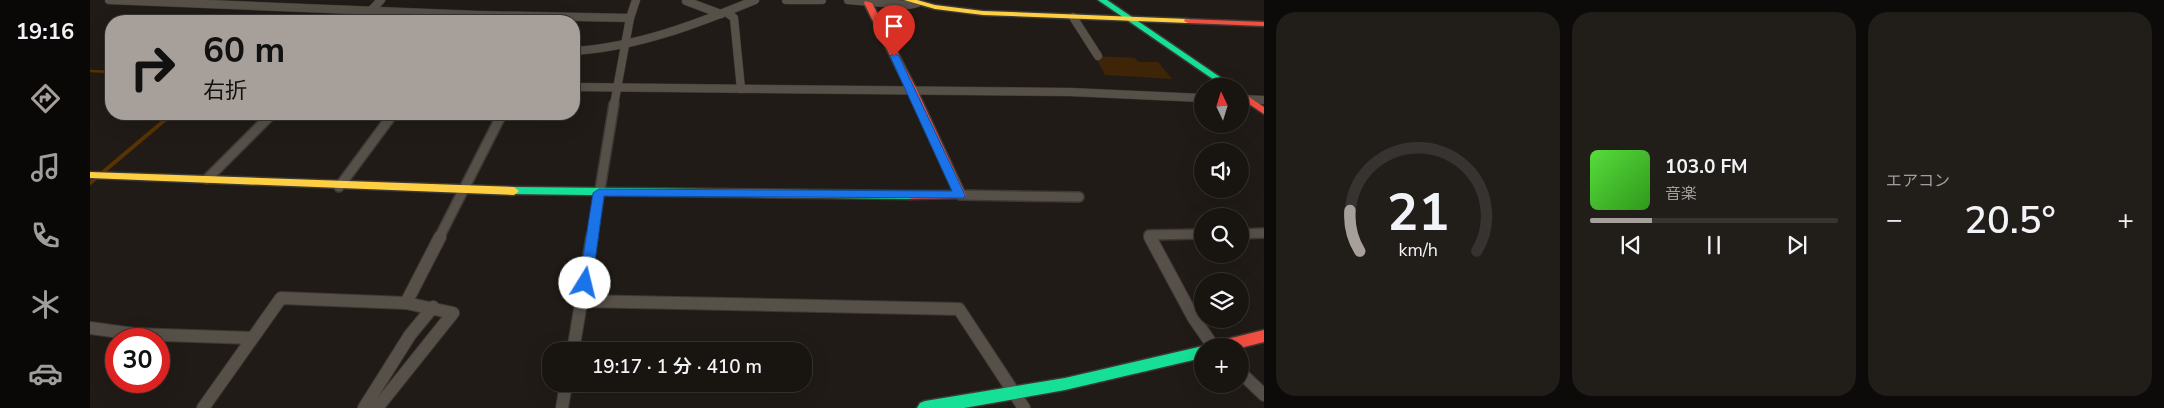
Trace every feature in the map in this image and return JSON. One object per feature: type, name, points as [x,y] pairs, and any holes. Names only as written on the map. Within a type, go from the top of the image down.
[{"type":"street","points":[[109,0],[528,15]]},
{"type":"street","points":[[366,15],[381,0]]},
{"type":"street","points":[[575,342],[630,18],[636,0]]},
{"type":"street","points":[[580,50],[608,48],[626,43],[723,13],[755,0]]},
{"type":"street","points":[[786,0],[822,0]]},
{"type":"street","points":[[848,0],[908,5],[912,1],[982,13],[1264,24]]},
{"type":"street","points":[[1102,0],[1217,78]]},
{"type":"street","points":[[686,1],[734,18],[741,89]]},
{"type":"street","points":[[868,3],[912,90],[960,195]]},
{"type":"street","points":[[580,17],[630,18]]},
{"type":"street","points":[[1073,17],[1098,56]]},
{"type":"street","points":[[580,87],[1070,92],[1194,98]]},
{"type":"street","points":[[1249,99],[1264,100]]},
{"type":"street","points":[[1249,102],[1264,111]]},
{"type":"street","points":[[208,180],[266,120]]},
{"type":"street","points":[[339,187],[389,120]]},
{"type":"street","points":[[406,303],[499,120]]},
{"type":"street","points":[[90,175],[464,191],[1079,197]]},
{"type":"street","points":[[1249,234],[1264,233]]},
{"type":"street","points":[[1194,234],[1149,235],[1193,316],[1208,338]]},
{"type":"street","points":[[203,408],[281,298],[406,303],[433,307],[453,313],[378,408]]},
{"type":"street","points":[[582,301],[959,309],[1024,408]]},
{"type":"street","points":[[364,408],[410,335],[433,307]]},
{"type":"street","points":[[90,328],[134,334],[252,338]]},
{"type":"street","points":[[1249,340],[1264,336]]},
{"type":"street","points":[[925,408],[1016,395],[1194,354]]},
{"type":"street","points":[[1249,381],[1264,395]]},
{"type":"street","points":[[562,408],[565,392]]},
{"type":"shaded area","points":[[1095,56],[1135,58],[1138,62],[1158,62],[1172,79],[1105,75]]},
{"type":"waterway","points":[[90,71],[105,72]]},
{"type":"waterway","points":[[90,183],[165,120]]},
{"type":"traffic: fast","points":[[1102,0],[1217,78]]},
{"type":"traffic: fast","points":[[514,191],[911,195]]},
{"type":"traffic: fast","points":[[925,408],[1065,384],[1194,354]]},
{"type":"traffic: slow","points":[[908,0],[935,7],[983,13],[1188,21]]},
{"type":"traffic: slow","points":[[90,175],[514,191]]},
{"type":"traffic: jam","points":[[868,3],[912,90],[960,195],[911,195]]},
{"type":"traffic: jam","points":[[1188,21],[1264,24]]},
{"type":"traffic: jam","points":[[1249,100],[1264,111]]},
{"type":"traffic: jam","points":[[1249,340],[1264,336]]},
{"type":"route","points":[[585,283],[599,193],[960,195],[912,90],[894,56]]}]
